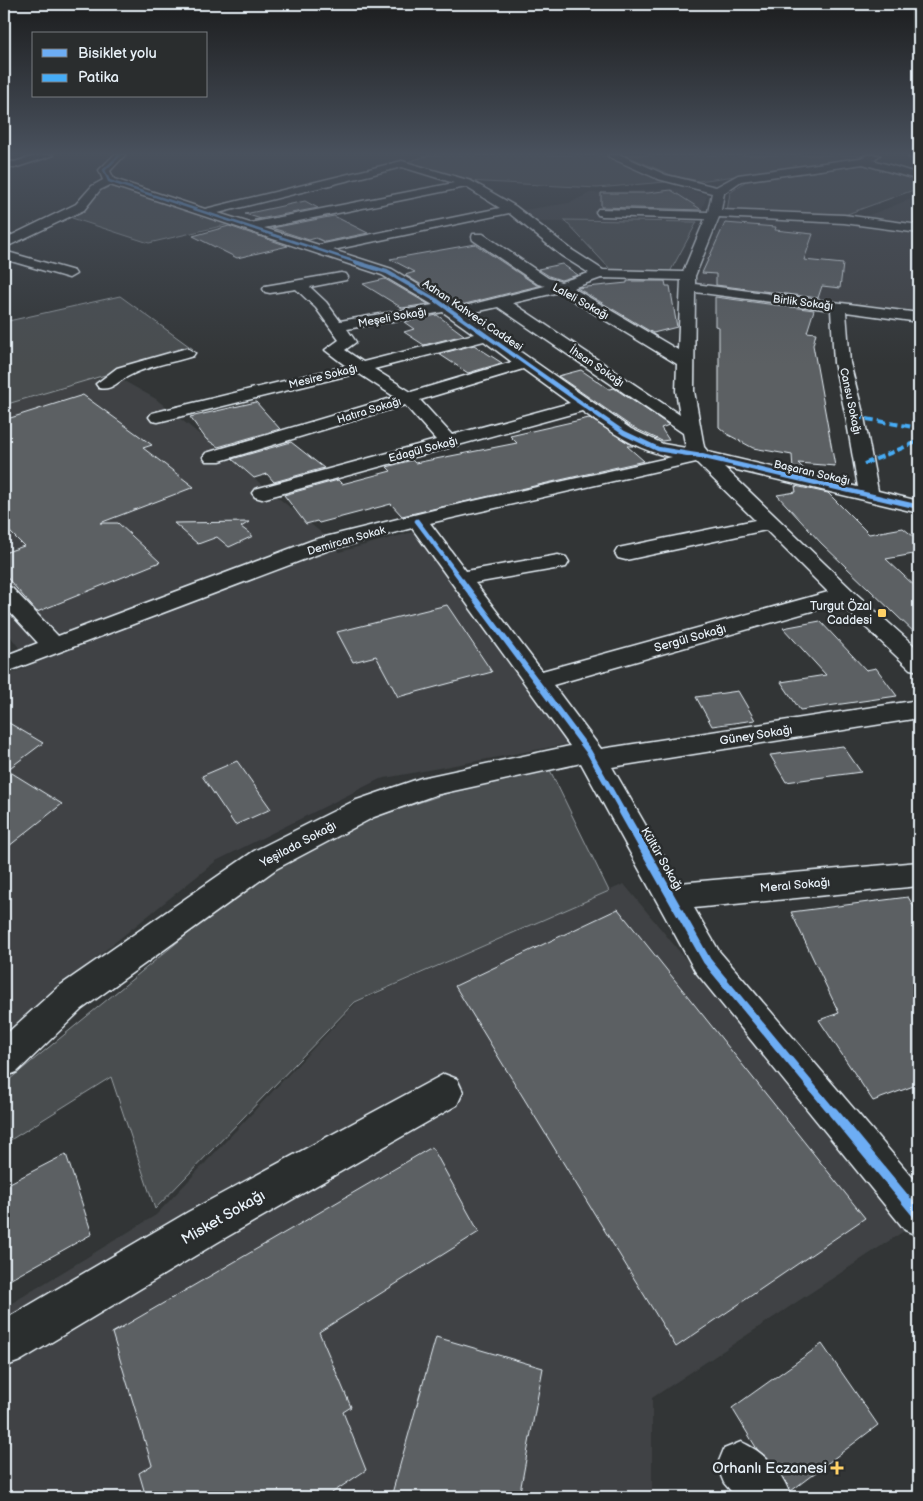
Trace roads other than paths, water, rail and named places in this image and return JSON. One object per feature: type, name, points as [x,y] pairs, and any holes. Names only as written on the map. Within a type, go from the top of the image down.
[{"type":"street","points":[[4,244],[43,225]]},
{"type":"street","name":"Adnan Kahveci Caddesi","points":[[249,225],[387,272],[450,310],[624,433],[658,450],[700,456]]},
{"type":"street","points":[[252,226],[257,225]]},
{"type":"street","points":[[321,249],[431,225]]},
{"type":"street","points":[[531,225],[567,253],[600,274]]},
{"type":"street","points":[[710,225],[687,281],[685,391],[696,448],[700,456],[844,595],[919,663]]},
{"type":"street","points":[[849,225],[857,235]]},
{"type":"street","points":[[886,225],[914,229]]},
{"type":"street","points":[[898,239],[908,236],[914,229]]},
{"type":"street","name":"Laleli Sokağı","points":[[478,237],[543,281],[561,287],[686,362]]},
{"type":"street","points":[[4,255],[69,274]]},
{"type":"street","name":"Birlik Sokağı","points":[[600,274],[687,281],[838,307],[919,317]]},
{"type":"street","name":"Meşeli Sokağı","points":[[338,326],[501,302],[561,287],[600,274]]},
{"type":"street","points":[[270,289],[341,277]]},
{"type":"street","points":[[300,285],[338,326],[348,342],[333,350],[409,398],[448,442]]},
{"type":"street","name":"İhsan Sokağı","points":[[501,302],[692,431]]},
{"type":"street","name":"Cansu Sokağı","points":[[838,307],[842,363],[855,417],[869,495]]},
{"type":"street","name":"Mesire Sokağı","points":[[158,417],[487,336]]},
{"type":"street","points":[[106,384],[123,372],[187,354]]},
{"type":"street","name":"Hatıra Sokağı","points":[[213,457],[525,363]]},
{"type":"street","name":"Edagül Sokağı","points":[[262,493],[584,405]]},
{"type":"street","name":"Başaran Sokağı","points":[[700,456],[919,507]]},
{"type":"street","name":"Demircan Sokak","points":[[4,665],[321,546],[417,521],[700,456]]},
{"type":"street","name":"Kültür Sokağı","points":[[417,521],[591,756],[707,961],[914,1200]]},
{"type":"street","points":[[626,553],[771,523]]},
{"type":"street","points":[[461,579],[558,562]]},
{"type":"street","points":[[4,593],[54,646]]},
{"type":"street","name":"Sergül Sokağı","points":[[536,681],[844,595]]},
{"type":"street","name":"Güney Sokağı","points":[[591,756],[919,709]]},
{"type":"street","name":"Yeşilada Sokağı","points":[[4,1060],[70,998],[265,860],[364,810],[431,785],[591,756]]},
{"type":"street","name":"Meral Sokağı","points":[[670,897],[919,874]]},
{"type":"street","name":"Misket Sokağı","points":[[4,1345],[203,1227],[444,1092]]},
{"type":"place","name":"Turgut Özal Caddesi","points":[[882,613]]},
{"type":"place","name":"Orhanlı Eczanesi","points":[[837,1468]]}]
